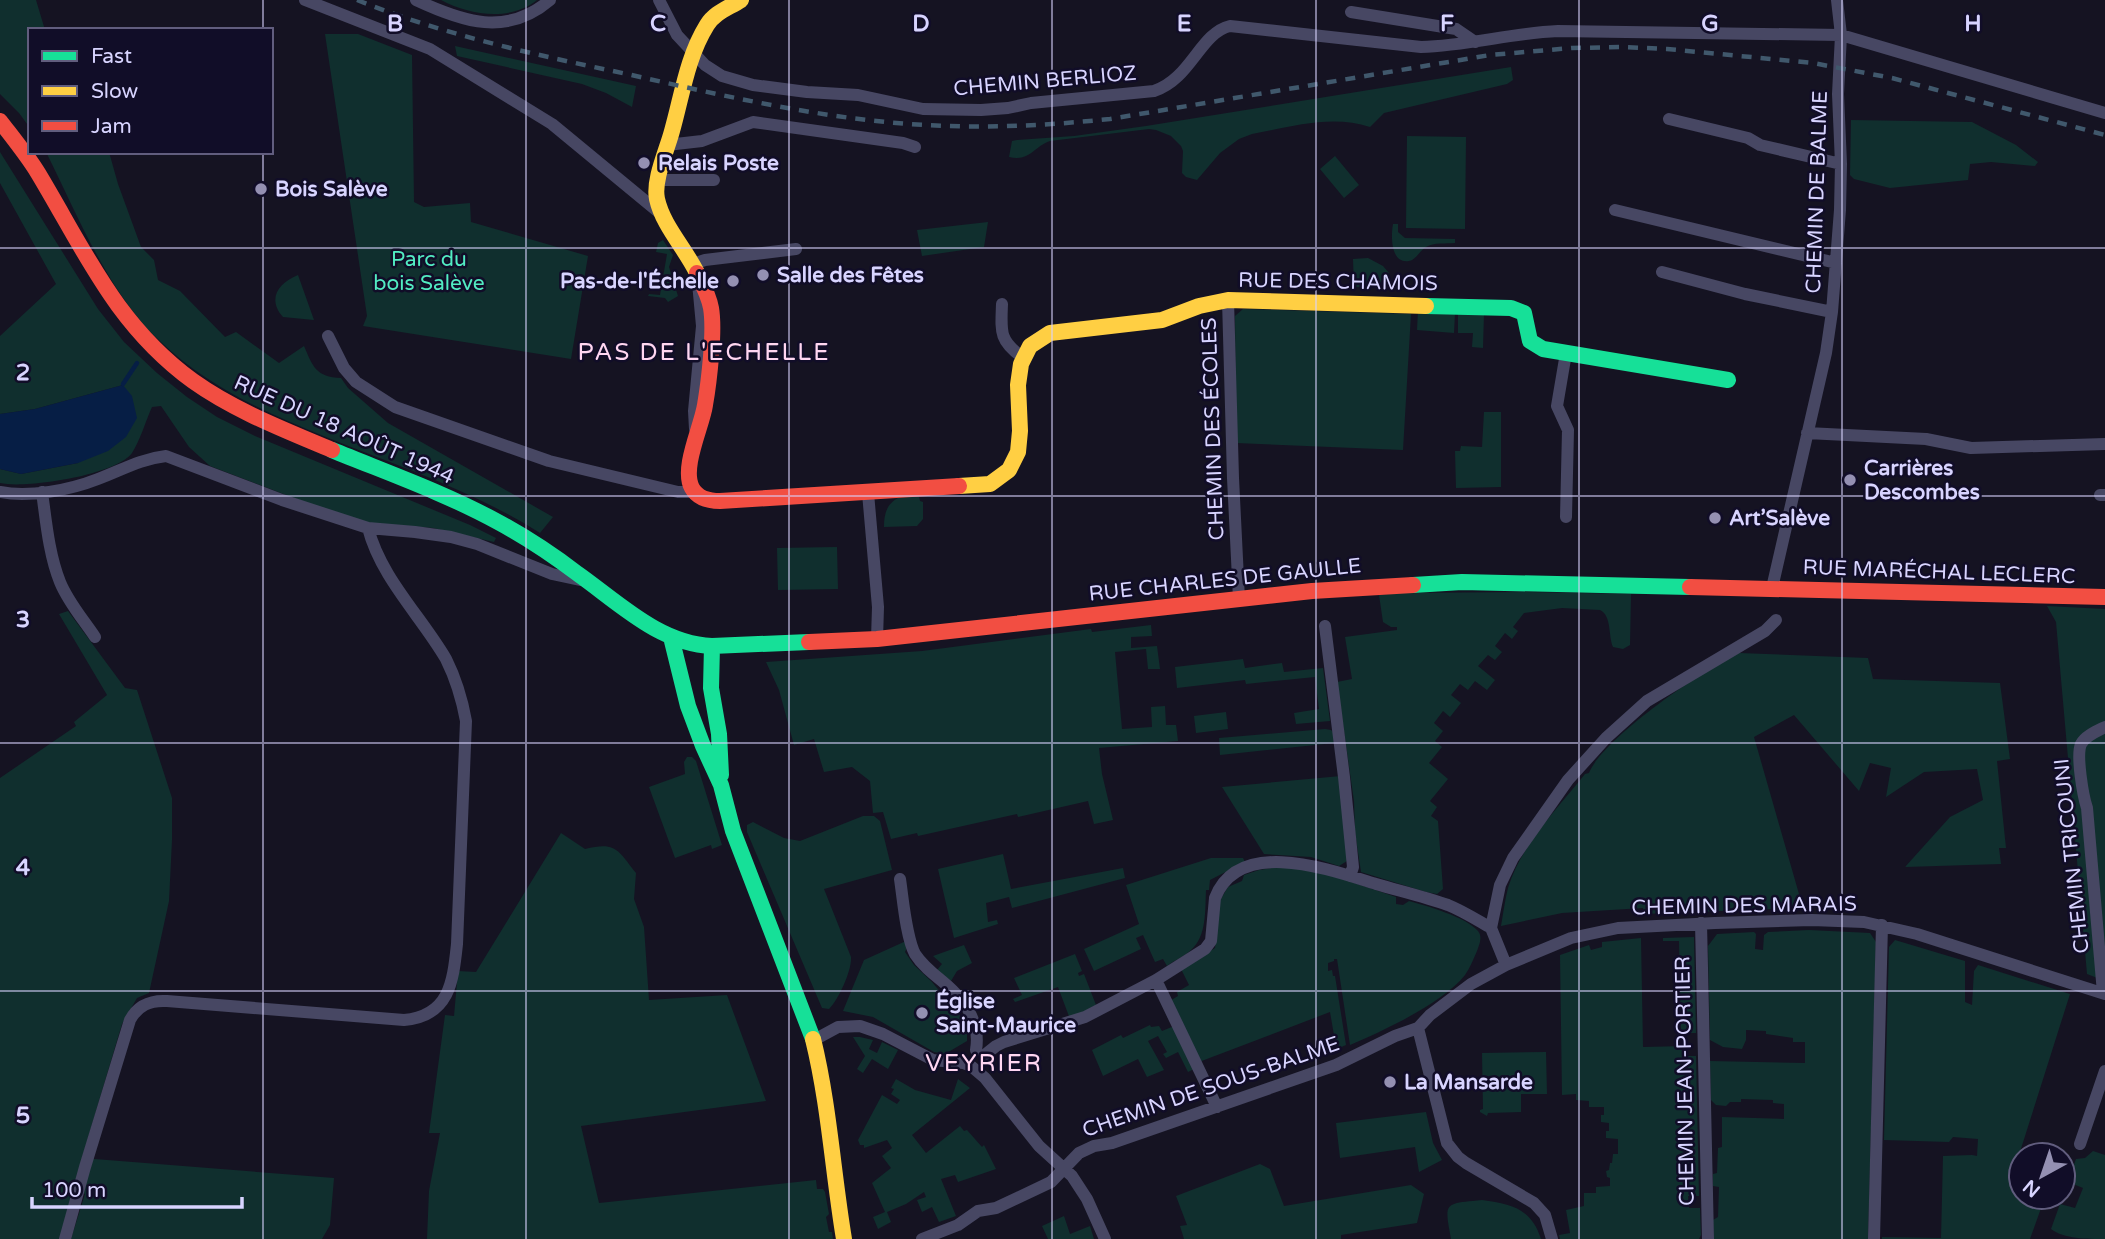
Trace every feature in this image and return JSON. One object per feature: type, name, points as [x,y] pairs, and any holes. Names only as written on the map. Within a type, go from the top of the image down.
[{"type":"main road","points":[[741,0],[715,8],[700,38],[696,55],[687,72],[656,195],[661,214],[696,270],[709,302],[712,327],[705,407],[695,438],[689,475],[695,492],[702,498],[715,501],[990,484],[1004,477],[1014,466],[1019,452],[1019,370],[1022,357]]},
{"type":"main road","name":"RUE DU 18 AOÛT 1944","points":[[0,121],[36,170],[121,312],[149,343],[191,379],[263,420],[498,522],[538,546],[648,625],[678,640]]},
{"type":"main road","name":"RUE DES CHAMOIS","points":[[1022,357],[1031,345],[1050,333],[1162,320],[1199,306],[1251,299],[1511,308],[1524,313],[1528,336],[1533,344],[1543,349],[1566,353]]},
{"type":"main road","points":[[1566,353],[1728,380]]},
{"type":"main road","name":"RUE CHARLES DE GAULLE","points":[[678,640],[712,646],[877,639],[1312,590],[1462,582],[1772,588]]},
{"type":"main road","name":"RUE MARÉCHAL LECLERC","points":[[1772,588],[2105,597]]},
{"type":"main road","points":[[678,640],[688,706],[721,785],[736,839],[806,1013],[814,1040],[824,1086],[844,1239]]},
{"type":"main road","points":[[712,646],[710,677],[719,734],[721,785]]},
{"type":"street","points":[[304,0],[430,49],[552,124],[661,214]]},
{"type":"street","points":[[416,0],[452,16],[485,23],[501,23],[522,18],[550,0]]},
{"type":"street","name":"CHEMIN BERLIOZ","points":[[659,0],[677,35],[705,65],[722,76],[753,85],[858,95],[923,108],[1007,108],[1159,89],[1181,75],[1217,31],[1230,26],[1412,47],[1452,46],[1536,33],[1586,31],[1841,34],[2105,113]]},
{"type":"street","name":"CHEMIN DE BALME","points":[[1772,588],[1826,353],[1832,312],[1841,164],[1838,94],[1841,34],[1837,0]]},
{"type":"street","points":[[1351,12],[1456,29],[1475,42]]},
{"type":"street","points":[[1669,119],[1748,138],[1760,145],[1841,164]]},
{"type":"street","points":[[667,145],[702,141],[753,122],[903,143],[915,147]]},
{"type":"street","points":[[658,180],[714,180]]},
{"type":"street","points":[[1615,210],[1836,263]]},
{"type":"street","points":[[696,270],[705,260],[796,249]]},
{"type":"street","points":[[1662,272],[1832,312]]},
{"type":"street","name":"CHEMIN DES ÉCOLES","points":[[1228,300],[1240,598]]},
{"type":"street","points":[[1002,304],[1004,338],[1009,347],[1022,357]]},
{"type":"street","points":[[328,336],[344,368],[356,382],[395,407],[549,461],[683,493],[695,492]]},
{"type":"street","points":[[1566,353],[1557,406],[1568,430],[1566,517]]},
{"type":"street","points":[[1807,433],[1926,439],[1971,447],[2105,444]]},
{"type":"street","points":[[0,492],[42,492],[85,484],[147,458],[166,456],[282,500],[368,528],[452,537],[477,544],[552,574],[590,582]]},
{"type":"street","points":[[42,492],[59,580],[95,637]]},
{"type":"street","points":[[868,493],[878,607],[877,639]]},
{"type":"street","points":[[65,1239],[130,1020],[144,1004],[166,1001],[404,1020],[428,1013],[449,991],[454,975],[457,944],[467,721],[461,695],[447,662],[382,563],[368,528]]},
{"type":"street","points":[[1506,965],[1491,928],[1500,885],[1513,858],[1562,789],[1606,738],[1647,701],[1765,631],[1776,620]]},
{"type":"street","points":[[1325,625],[1353,867],[1350,876]]},
{"type":"street","name":"CHEMIN TRICOUNI","points":[[2104,994],[2080,753],[2081,743],[2105,727]]},
{"type":"street","points":[[963,1063],[1004,1042],[1060,1027],[1085,1017],[1156,980],[1210,945],[1217,892],[1229,877],[1255,865],[1302,863],[1447,905],[1491,928]]},
{"type":"street","points":[[900,879],[915,953],[966,1007],[978,1034],[985,1065],[979,1072]]},
{"type":"street","name":"CHEMIN DES MARAIS","points":[[1506,965],[1571,938],[1618,928],[1831,920],[1882,925],[1928,937],[2104,994]]},
{"type":"street","name":"CHEMIN JEAN-PORTIER","points":[[1702,923],[1708,1239]]},
{"type":"street","points":[[1874,1239],[1882,925]]},
{"type":"street","name":"CHEMIN DE SOUS-BALME","points":[[922,1239],[958,1225],[978,1211],[996,1208],[1052,1182],[1084,1150],[1112,1143],[1320,1072],[1395,1036],[1418,1028],[1430,1015],[1471,984],[1506,965]]},
{"type":"street","points":[[1156,980],[1217,1107]]},
{"type":"street","points":[[814,1040],[838,1027],[860,1026],[877,1031],[933,1060],[963,1063],[979,1072],[1040,1146],[1072,1176],[1087,1199],[1105,1239]]},
{"type":"street","points":[[1418,1028],[1447,1143],[1466,1163],[1534,1203],[1545,1215],[1552,1239]]},
{"type":"street","points":[[2080,1144],[2105,1071]]},
{"type":"green space","points":[[0,0],[36,0],[44,28],[28,28],[28,125],[0,94]]},
{"type":"green space","points":[[441,0],[537,0],[515,11],[489,14],[464,9]]},
{"type":"green space","name":"Parc du bois Salève","points":[[325,34],[358,34],[412,55],[414,202],[424,207],[470,203],[471,222],[588,256],[571,359],[363,326],[367,316]]},
{"type":"green space","points":[[455,46],[636,86],[632,107],[582,84],[457,56]]},
{"type":"green space","points":[[1511,67],[1513,80],[1507,84],[1384,113],[1370,127],[1356,123],[1326,122],[1252,134],[1239,139],[1220,153],[1197,180],[1182,173],[1181,146],[1171,136],[1149,129],[1050,141],[1027,156],[1009,157],[1012,141],[1017,140],[1074,136],[1146,126]]},
{"type":"green space","points":[[1851,120],[1972,122],[2016,145],[2038,162],[2035,166],[1991,162],[1970,164],[1968,180],[1890,188],[1854,179],[1850,175]]},
{"type":"green space","points":[[1407,136],[1466,137],[1465,229],[1406,228]]},
{"type":"green space","points":[[0,152],[98,309],[124,342],[187,397],[217,417],[255,436],[470,525],[496,538],[494,542],[433,528],[357,522],[210,466],[189,447],[161,406],[152,407],[132,453],[123,461],[90,474],[49,482],[0,483],[0,469],[21,474],[78,463],[123,385],[35,409],[0,414],[0,336],[56,284],[0,183]]},
{"type":"green space","points":[[47,154],[110,154],[141,247],[154,260],[158,280],[180,291],[225,337],[236,332],[279,363],[304,346],[316,370],[326,376],[341,378],[348,388],[388,423],[553,517],[540,533],[489,504],[304,428],[218,386],[179,358],[141,322],[112,280]]},
{"type":"green space","points":[[1335,156],[1359,185],[1344,198],[1320,169]]},
{"type":"green space","points":[[988,222],[984,247],[922,256],[917,230]]},
{"type":"green space","points":[[1393,224],[1398,224],[1398,232],[1405,238],[1455,239],[1455,243],[1429,245],[1416,257],[1403,261],[1398,258],[1393,248]]},
{"type":"green space","points":[[663,240],[673,255],[669,267],[678,296],[668,302],[665,298],[648,296],[660,295],[667,254],[656,252],[658,243]]},
{"type":"green space","points":[[1368,258],[1383,266],[1389,273],[1389,282],[1384,288],[1354,287],[1353,259]]},
{"type":"green space","points":[[298,275],[314,320],[283,317],[278,310],[275,298],[277,292],[285,282]]},
{"type":"green space","points":[[1243,309],[1411,314],[1403,450],[1236,443],[1235,316]]},
{"type":"green space","points":[[1418,311],[1455,313],[1454,333],[1417,330]]},
{"type":"green space","points":[[1458,313],[1484,313],[1483,348],[1472,347],[1473,333],[1458,333]]},
{"type":"green space","points":[[1484,412],[1501,412],[1501,487],[1456,488],[1455,451],[1460,451],[1461,446],[1482,447]]},
{"type":"green space","points":[[900,497],[919,497],[923,502],[923,519],[917,526],[884,527],[887,509]]},
{"type":"green space","points":[[837,547],[838,589],[778,590],[777,548]]},
{"type":"green space","points":[[1527,592],[1631,594],[1630,645],[1623,649],[1613,647],[1608,621],[1600,610],[1562,608],[1524,613],[1513,627],[1518,631],[1512,639],[1505,633],[1495,646],[1502,652],[1495,660],[1488,655],[1478,666],[1495,680],[1487,690],[1475,681],[1468,690],[1460,684],[1451,695],[1461,703],[1450,717],[1443,711],[1434,723],[1443,731],[1435,741],[1442,747],[1429,763],[1448,779],[1430,801],[1437,807],[1431,816],[1438,821],[1443,889],[1437,894],[1426,892],[1361,872],[1337,682],[1352,679],[1345,637],[1397,630],[1397,627],[1383,622],[1379,595]]},
{"type":"green space","points":[[2047,606],[2105,609],[2105,981],[2087,974],[2056,622]]},
{"type":"green space","points":[[68,611],[125,688],[137,690],[172,798],[169,901],[149,993],[137,998],[122,1024],[82,1158],[334,1178],[330,1225],[322,1239],[71,1239],[85,1194],[70,1188],[71,1197],[60,1239],[0,1239],[0,778],[76,726],[74,722],[107,695],[59,614]]},
{"type":"green space","points":[[1151,625],[1152,636],[1131,637],[1131,648],[1157,646],[1160,669],[1148,669],[1146,649],[1115,652],[1122,729],[1152,727],[1151,707],[1165,706],[1166,725],[1176,725],[1178,741],[1099,748],[1113,820],[1094,824],[1088,801],[1018,817],[1017,814],[918,836],[917,833],[891,839],[883,812],[873,813],[870,781],[852,767],[824,772],[814,739],[794,745],[779,690],[766,662],[922,651],[1091,629],[1092,632]]},
{"type":"green space","points":[[1739,653],[1868,658],[1873,679],[2000,683],[2010,759],[1997,761],[2006,848],[1999,848],[2001,864],[1905,867],[1950,817],[1983,800],[1977,769],[1924,772],[1886,797],[1891,768],[1870,763],[1859,791],[1794,715],[1754,737],[1803,908],[1644,914],[1643,908],[1562,913],[1501,926],[1508,888],[1522,857],[1541,828],[1598,759],[1613,742],[1656,706],[1703,673]]},
{"type":"green space","points":[[1243,659],[1245,668],[1282,663],[1284,672],[1323,668],[1330,721],[1296,724],[1294,713],[1319,709],[1315,677],[1246,684],[1245,680],[1177,688],[1175,667]]},
{"type":"green space","points":[[1226,712],[1228,729],[1196,733],[1194,716]]},
{"type":"green space","points":[[1325,729],[1336,735],[1334,743],[1220,755],[1219,738]]},
{"type":"green space","points":[[687,757],[696,761],[722,845],[712,849],[711,845],[675,858],[649,787],[685,774],[684,762]]},
{"type":"green space","points":[[1341,776],[1347,861],[1339,866],[1311,857],[1264,854],[1222,787]]},
{"type":"green space","points":[[863,816],[874,816],[880,821],[892,870],[824,889],[851,963],[837,998],[829,1009],[822,1008],[747,832],[747,825],[753,822],[784,838],[800,841]]},
{"type":"green space","points":[[561,833],[585,849],[604,846],[615,849],[630,865],[636,873],[634,899],[644,927],[649,1000],[727,995],[766,1101],[581,1126],[599,1203],[816,1180],[817,1189],[823,1189],[825,1192],[829,1214],[826,1217],[833,1239],[427,1239],[429,1191],[440,1133],[429,1133],[445,1015],[454,1016],[458,971],[476,972]]},
{"type":"green space","points":[[1003,854],[1011,889],[1123,868],[1125,878],[1012,908],[1009,897],[986,903],[988,922],[997,920],[998,924],[954,938],[938,869]]},
{"type":"green space","points":[[1211,858],[1243,858],[1245,862],[1210,880],[1209,890],[1206,890],[1203,930],[1191,950],[1167,966],[1163,959],[1155,962],[1143,935],[1136,938],[1141,949],[1094,971],[1084,949],[1139,924],[1126,885]]},
{"type":"green space","points":[[1290,865],[1325,873],[1396,897],[1396,904],[1403,905],[1409,901],[1465,921],[1478,931],[1480,936],[1479,946],[1471,964],[1455,985],[1428,1006],[1350,1045],[1337,959],[1334,959],[1328,963],[1328,971],[1332,970],[1335,976],[1346,1045],[1332,1051],[1329,1043],[1335,1041],[1330,1012],[1199,1062],[1168,1002],[1178,996],[1177,992],[1189,985],[1181,969],[1215,948],[1219,902],[1228,887],[1242,881],[1244,875]]},
{"type":"green space","points":[[1809,930],[1870,933],[1876,942],[1868,1239],[1714,1239],[1713,1220],[1718,1217],[1719,1187],[1713,1186],[1713,1174],[1717,1173],[1718,1148],[1722,1147],[1722,1117],[1784,1119],[1784,1104],[1773,1103],[1773,1100],[1741,1099],[1741,1102],[1730,1102],[1726,1106],[1716,1105],[1711,1100],[1710,1061],[1805,1063],[1805,1042],[1793,1042],[1793,1038],[1766,1034],[1766,1031],[1746,1030],[1742,1049],[1723,1047],[1710,1040],[1708,946],[1717,934],[1754,932],[1755,949],[1763,950],[1764,935],[1768,932]]},
{"type":"green space","points":[[1694,937],[1696,1033],[1681,1033],[1679,941],[1663,941],[1663,938]]},
{"type":"green space","points":[[1641,938],[1643,1047],[1687,1046],[1687,1056],[1696,1056],[1699,1196],[1688,1196],[1689,1208],[1700,1208],[1701,1235],[1699,1239],[1560,1239],[1559,1235],[1570,1233],[1566,1210],[1584,1206],[1584,1193],[1596,1193],[1596,1187],[1610,1186],[1606,1171],[1612,1163],[1613,1154],[1618,1154],[1618,1139],[1606,1138],[1609,1123],[1601,1122],[1604,1107],[1589,1107],[1589,1101],[1576,1100],[1576,1094],[1562,1095],[1560,955],[1589,945],[1591,950],[1602,947],[1602,942]]},
{"type":"green space","points":[[1895,940],[1965,961],[1965,1002],[1972,1005],[1974,971],[1978,965],[2070,994],[2023,1141],[2007,1141],[2007,1211],[2040,1211],[2030,1239],[1882,1239],[1941,1238],[1943,1156],[1977,1156],[1978,1139],[1953,1137],[1949,1142],[1884,1140],[1889,947]]},
{"type":"green space","points":[[906,941],[908,945],[905,952],[914,965],[967,1024],[967,1041],[945,1054],[934,1052],[873,1017],[843,1011],[864,960]]},
{"type":"green space","points":[[964,945],[972,963],[957,971],[951,981],[937,970],[942,964],[933,956]]},
{"type":"green space","points":[[1075,954],[1082,971],[1078,973],[1079,976],[1084,974],[1096,1005],[1070,1019],[1058,987],[1015,1002],[1013,999],[1022,995],[1014,978]]},
{"type":"green space","points":[[1150,1025],[1159,1026],[1162,1031],[1174,1026],[1194,1069],[1188,1072],[1178,1052],[1166,1058],[1163,1054],[1167,1052],[1158,1036],[1148,1041],[1164,1070],[1147,1077],[1138,1059],[1103,1076],[1092,1050],[1121,1035],[1123,1038]]},
{"type":"green space","points":[[853,1037],[873,1040],[869,1049],[877,1053],[882,1042],[898,1050],[888,1069],[872,1059],[863,1073],[857,1069],[865,1056]]},
{"type":"green space","points":[[1546,1052],[1547,1094],[1521,1094],[1521,1112],[1488,1113],[1487,1116],[1480,1112],[1483,1109],[1482,1053]]},
{"type":"green space","points":[[896,1079],[915,1090],[951,1100],[958,1079],[970,1088],[912,1135],[926,1153],[960,1126],[982,1147],[984,1145],[996,1169],[958,1182],[955,1175],[941,1179],[956,1216],[939,1222],[932,1207],[922,1212],[917,1200],[926,1197],[924,1192],[887,1212],[891,1222],[878,1229],[873,1217],[885,1212],[872,1183],[891,1168],[882,1156],[892,1148],[887,1140],[864,1148],[858,1140],[882,1095],[897,1104],[900,1100],[891,1094]]},
{"type":"green space","points":[[1426,1112],[1433,1143],[1442,1160],[1419,1172],[1415,1147],[1340,1158],[1336,1123]]},
{"type":"green space","points":[[2093,1151],[2105,1155],[2105,1239],[2076,1238],[2051,1229],[2057,1211],[2077,1211],[2083,1188],[2077,1186],[2077,1159],[2085,1158]]},
{"type":"green space","points":[[1260,1164],[1270,1169],[1284,1206],[1411,1185],[1424,1194],[1417,1223],[1341,1235],[1341,1239],[1184,1239],[1180,1226],[1187,1225],[1176,1196]]},
{"type":"green space","points":[[1482,1200],[1519,1209],[1532,1220],[1541,1239],[1451,1239],[1448,1217],[1450,1207],[1460,1202]]},
{"type":"green space","points":[[1064,1216],[1070,1234],[1090,1226],[1094,1239],[1048,1239],[1042,1226]]},
{"type":"water","points":[[123,385],[132,396],[137,418],[126,437],[108,451],[78,463],[21,474],[0,469],[0,414],[35,409]]},
{"type":"waterway","points":[[123,384],[137,363]]},
{"type":"railway","points":[[357,0],[457,34],[559,59],[767,104],[909,124],[1010,126],[1110,119],[1490,55],[1623,47],[1813,63],[1892,78],[2105,135]]},
{"type":"traffic: fast","points":[[1426,306],[1511,308],[1524,313],[1530,341],[1543,349],[1728,380]]},
{"type":"traffic: fast","points":[[332,450],[437,493],[498,522],[549,553],[641,620],[675,638],[712,646],[809,642]]},
{"type":"traffic: fast","points":[[1413,585],[1462,582],[1690,587]]},
{"type":"traffic: fast","points":[[671,637],[688,706],[721,785],[733,831],[813,1039]]},
{"type":"traffic: fast","points":[[712,646],[711,688],[719,734],[721,775]]},
{"type":"traffic: slow","points":[[697,273],[664,218],[657,199],[657,183],[694,50],[714,17],[741,0]]},
{"type":"traffic: slow","points":[[959,486],[990,484],[1009,470],[1018,452],[1018,385],[1021,364],[1030,346],[1050,333],[1162,320],[1199,306],[1228,300],[1426,306]]},
{"type":"traffic: slow","points":[[813,1039],[827,1113],[844,1239]]},
{"type":"traffic: jam","points":[[0,121],[38,173],[104,285],[143,336],[166,359],[193,381],[226,402],[332,450]]},
{"type":"traffic: jam","points":[[697,273],[706,290],[712,318],[710,370],[705,405],[690,458],[689,480],[697,495],[720,501],[959,486]]},
{"type":"traffic: jam","points":[[809,642],[877,639],[1312,591],[1413,585]]},
{"type":"traffic: jam","points":[[1690,587],[2105,597]]},
{"type":"place","name":"Relais Poste","points":[[644,163]]},
{"type":"place","name":"Bois Salève","points":[[261,189]]},
{"type":"place","name":"Salle des Fêtes","points":[[763,275]]},
{"type":"place","name":"Pas-de-l'Échelle","points":[[733,281]]},
{"type":"place","name":"Carrières Descombes","points":[[1850,480]]},
{"type":"place","name":"Art’Salève","points":[[1715,518]]},
{"type":"place","name":"Église Saint-Maurice","points":[[922,1013]]},
{"type":"place","name":"La Mansarde","points":[[1390,1082]]},
{"type":"district","name":"PAS DE L'ECHELLE","points":[[704,352]]},
{"type":"district","name":"VEYRIER","points":[[984,1063]]}]
